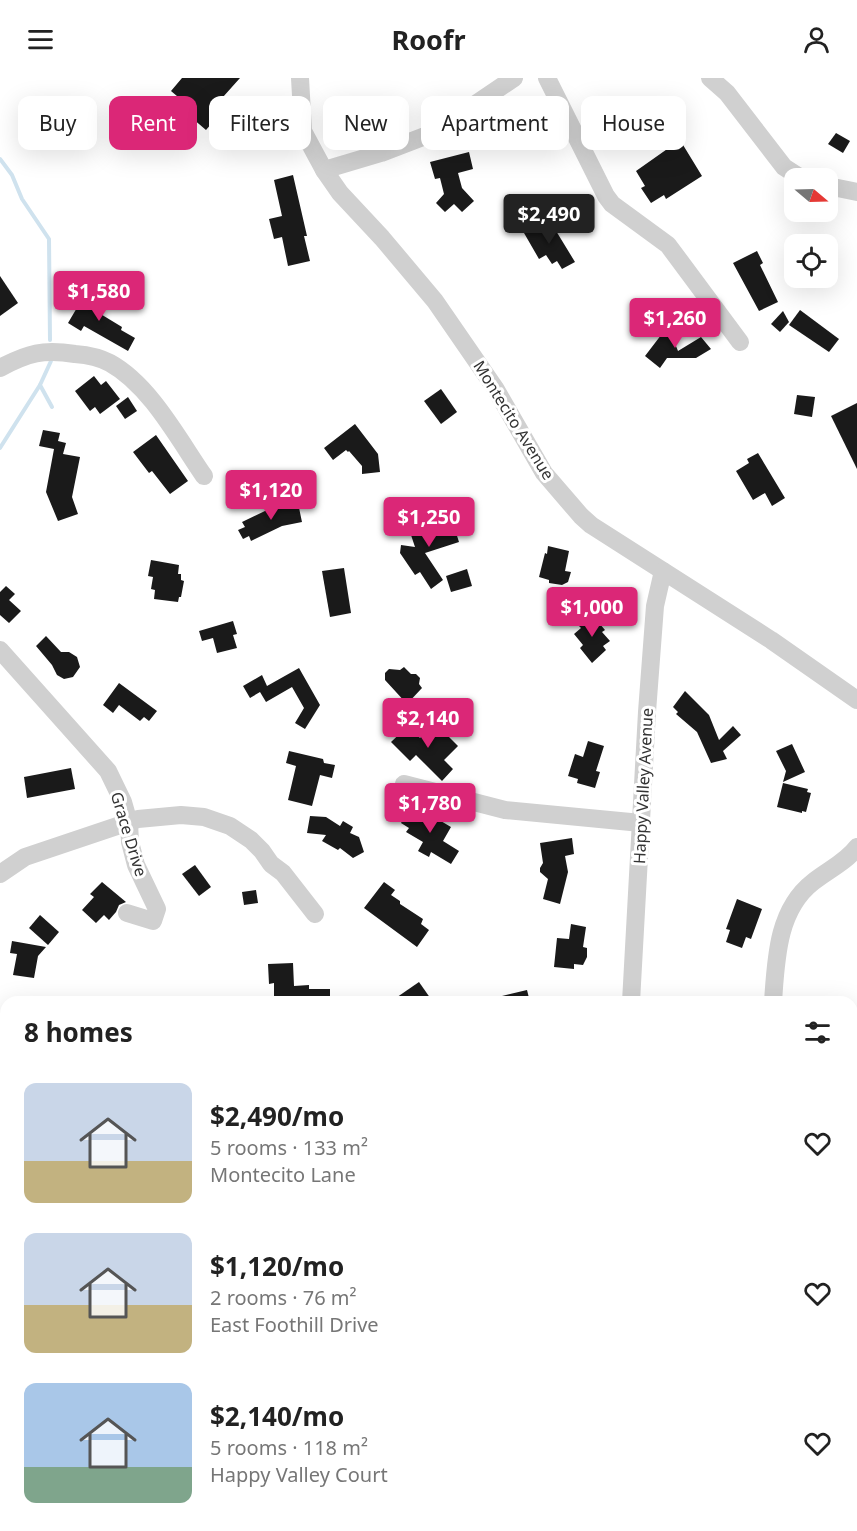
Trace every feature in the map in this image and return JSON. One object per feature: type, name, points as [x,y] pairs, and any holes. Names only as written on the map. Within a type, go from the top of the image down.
[{"type":"street","name":"Montecito Avenue","points":[[300,78],[303,131],[324,170],[340,193],[402,262],[445,315],[495,388],[544,473],[570,504],[591,525],[771,640],[857,700]]},
{"type":"street","points":[[324,170],[381,153],[433,133],[514,78]]},
{"type":"street","points":[[547,78],[606,196],[612,204],[668,245],[740,342]]},
{"type":"street","points":[[710,78],[727,93],[786,168]]},
{"type":"street","points":[[838,188],[857,192]]},
{"type":"street","points":[[0,368],[41,351],[93,356],[111,364],[136,383],[204,477]]},
{"type":"street","name":"Happy Valley Avenue","points":[[631,996],[646,712],[655,606],[663,571]]},
{"type":"street","name":"Grace Drive","points":[[0,650],[108,771],[123,802],[129,822],[130,842],[136,865],[157,909],[153,921],[127,913]]},
{"type":"street","points":[[404,784],[505,810],[641,823]]},
{"type":"street","points":[[0,873],[25,857],[138,819],[181,815],[204,817],[230,826],[262,851],[271,864],[283,873],[315,914]]},
{"type":"street","points":[[774,996],[779,943],[795,902],[812,883],[848,858],[857,847]]},
{"type":"building","points":[[182,78],[240,78],[224,96],[209,96],[209,126],[206,130],[197,122],[197,96],[177,96],[171,91]]},
{"type":"building","points":[[836,133],[850,141],[843,153],[828,144]]},
{"type":"building","points":[[666,150],[686,150],[702,176],[666,199],[664,195],[651,203],[641,188],[645,186],[636,171]]},
{"type":"building","points":[[469,152],[473,169],[458,173],[462,188],[474,201],[462,212],[454,204],[445,212],[436,203],[444,194],[440,178],[435,179],[430,162]]},
{"type":"building","points":[[293,175],[307,236],[304,236],[310,261],[288,266],[282,237],[274,239],[269,219],[282,216],[274,180]]},
{"type":"building","points":[[550,221],[575,262],[562,269],[557,261],[552,264],[546,255],[539,259],[524,233]]},
{"type":"building","points":[[757,251],[763,263],[760,265],[778,302],[759,311],[733,263]]},
{"type":"building","points":[[0,276],[18,303],[0,316]]},
{"type":"building","points":[[88,289],[102,297],[94,310],[135,338],[128,351],[84,326],[81,331],[68,323]]},
{"type":"building","points":[[800,310],[839,339],[829,352],[789,325]]},
{"type":"building","points":[[783,311],[789,322],[780,332],[771,324]]},
{"type":"building","points":[[668,326],[678,351],[701,337],[711,349],[696,358],[667,358],[660,368],[645,356]]},
{"type":"building","points":[[94,376],[101,385],[106,381],[120,399],[100,414],[95,407],[90,411],[75,391]]},
{"type":"building","points":[[441,389],[457,412],[441,424],[424,401]]},
{"type":"building","points":[[797,395],[815,397],[812,417],[794,414]]},
{"type":"building","points":[[128,397],[137,411],[125,419],[116,406]]},
{"type":"building","points":[[857,403],[857,469],[831,416]]},
{"type":"building","points":[[355,424],[378,454],[380,472],[362,474],[362,466],[349,451],[346,450],[333,460],[324,448]]},
{"type":"building","points":[[43,430],[60,433],[58,441],[66,443],[63,454],[80,457],[72,497],[78,514],[58,521],[46,492],[54,449],[39,446]]},
{"type":"building","points":[[156,435],[188,481],[170,494],[152,471],[149,473],[133,452]]},
{"type":"building","points":[[758,453],[785,498],[772,506],[765,493],[753,500],[736,471],[749,463],[747,459]]},
{"type":"building","points":[[298,503],[302,522],[282,526],[251,541],[249,536],[243,539],[238,530],[245,527],[242,522],[267,510]]},
{"type":"building","points":[[450,514],[459,542],[425,553],[443,580],[431,589],[420,572],[415,575],[400,553],[401,545],[415,547],[410,532],[437,524],[435,519]]},
{"type":"building","points":[[548,546],[569,551],[565,571],[571,572],[568,582],[562,585],[549,583],[549,580],[539,577]]},
{"type":"building","points":[[151,560],[179,565],[178,574],[181,574],[181,580],[184,581],[178,602],[154,599],[155,590],[151,589],[153,577],[148,576]]},
{"type":"building","points":[[344,568],[351,613],[330,617],[322,571]]},
{"type":"building","points":[[467,569],[472,586],[451,592],[446,576]]},
{"type":"building","points":[[6,586],[15,594],[9,600],[21,611],[9,623],[0,615],[0,592]]},
{"type":"building","points":[[585,617],[589,621],[594,617],[605,630],[602,632],[610,641],[603,646],[606,650],[592,663],[580,648],[583,645],[574,634],[581,628],[577,624]]},
{"type":"building","points":[[233,621],[237,634],[233,635],[237,648],[217,653],[213,638],[202,641],[199,631]]},
{"type":"building","points":[[46,636],[61,652],[69,652],[77,657],[80,667],[73,677],[64,679],[57,675],[52,665],[36,646]]},
{"type":"building","points":[[404,667],[411,674],[416,674],[420,678],[419,684],[422,688],[407,704],[385,680],[385,673],[389,669],[400,670]]},
{"type":"building","points":[[299,668],[320,705],[305,729],[295,723],[304,708],[292,687],[266,702],[260,692],[250,698],[243,686],[262,675],[267,686]]},
{"type":"building","points":[[119,683],[157,711],[149,721],[144,717],[140,721],[119,705],[113,713],[103,705]]},
{"type":"building","points":[[685,691],[709,715],[719,740],[733,726],[741,735],[723,751],[727,759],[711,763],[697,732],[676,714],[678,712],[673,707]]},
{"type":"building","points":[[435,723],[458,746],[444,760],[453,769],[442,781],[416,755],[410,761],[391,742],[408,726],[420,738]]},
{"type":"building","points":[[588,741],[604,746],[596,771],[600,772],[595,788],[577,783],[578,779],[568,776],[575,754],[583,757]]},
{"type":"building","points":[[792,744],[805,772],[783,782],[786,771],[776,751]]},
{"type":"building","points":[[289,751],[323,759],[324,763],[335,765],[332,778],[320,775],[312,806],[288,800],[296,766],[286,763]]},
{"type":"building","points":[[71,768],[75,789],[27,798],[24,777]]},
{"type":"building","points":[[783,783],[808,789],[807,792],[811,793],[806,812],[777,807]]},
{"type":"building","points":[[412,804],[451,827],[443,841],[459,851],[451,864],[431,852],[429,857],[418,851],[423,842],[406,832],[409,828],[401,823]]},
{"type":"building","points":[[310,816],[326,817],[340,826],[343,821],[353,827],[350,833],[359,837],[364,852],[353,858],[340,848],[338,850],[322,841],[326,835],[307,833]]},
{"type":"building","points":[[572,838],[574,854],[565,856],[568,872],[560,904],[543,899],[548,879],[540,872],[543,863],[540,843]]},
{"type":"building","points":[[195,865],[211,887],[199,896],[182,874]]},
{"type":"building","points":[[102,882],[126,902],[119,905],[109,920],[104,915],[96,923],[82,910],[94,897],[90,894]]},
{"type":"building","points":[[384,882],[395,890],[391,895],[423,919],[421,924],[429,930],[417,947],[364,908]]},
{"type":"building","points":[[256,890],[258,903],[244,905],[242,892]]},
{"type":"building","points":[[737,899],[762,909],[751,939],[746,937],[742,948],[726,942],[730,930],[726,929]]},
{"type":"building","points":[[40,915],[59,932],[48,945],[29,928]]},
{"type":"building","points":[[571,924],[586,927],[583,947],[587,948],[587,957],[583,965],[574,964],[574,969],[554,967],[557,938],[569,939]]},
{"type":"building","points":[[12,941],[46,947],[38,956],[34,978],[13,975],[17,954],[10,953]]},
{"type":"building","points":[[293,963],[294,986],[309,985],[309,989],[330,989],[330,996],[274,996],[274,983],[269,984],[268,964]]},
{"type":"building","points":[[419,982],[429,996],[399,996]]},
{"type":"building","points":[[527,990],[528,996],[502,996]]},
{"type":"waterway","points":[[0,159],[12,175],[22,199],[49,239],[50,340]]},
{"type":"waterway","points":[[51,361],[40,385],[52,407]]},
{"type":"waterway","points":[[0,448],[40,385]]}]
